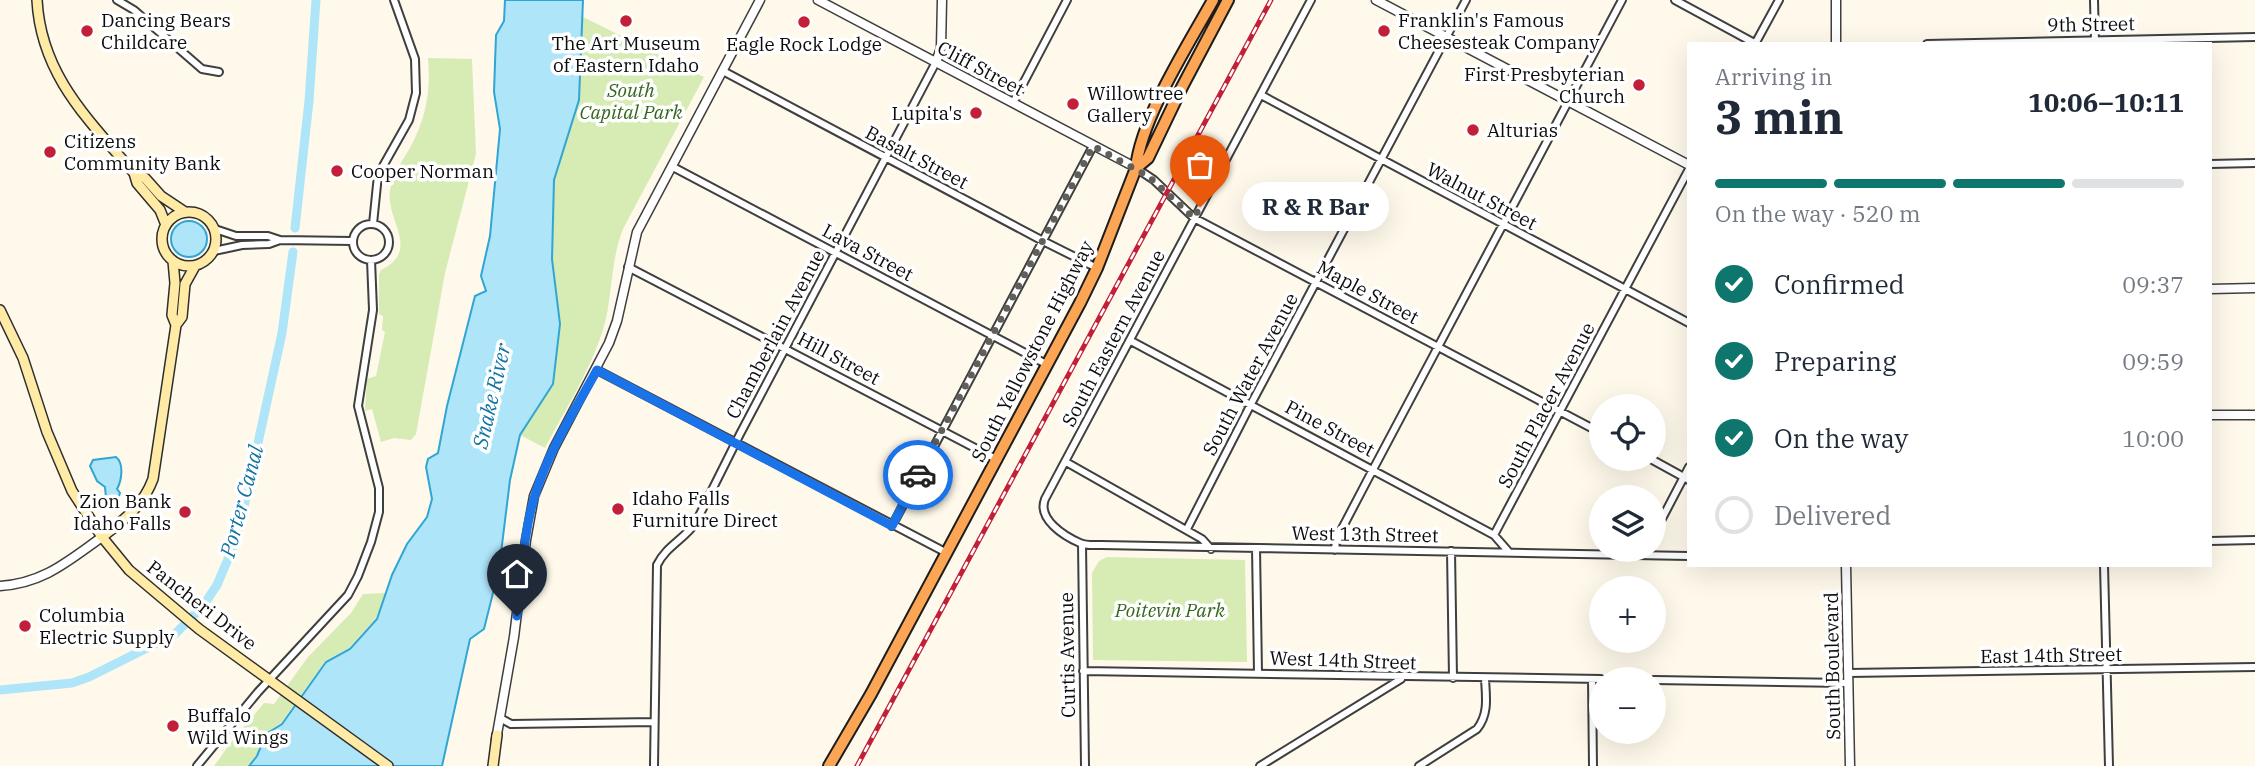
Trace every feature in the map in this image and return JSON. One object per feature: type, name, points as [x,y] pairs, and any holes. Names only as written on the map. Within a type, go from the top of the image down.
[{"type":"highway","points":[[1132,166],[1154,109],[1213,0]]},
{"type":"highway","points":[[1132,166],[1148,158],[1228,0]]},
{"type":"highway","name":"South Yellowstone Highway","points":[[829,766],[998,460],[1097,268],[1132,166]]},
{"type":"main road","points":[[37,0],[41,35],[56,74],[72,100],[134,173],[137,183],[160,210],[166,225]]},
{"type":"main road","points":[[134,173],[145,178],[161,196],[185,212]]},
{"type":"main road","points":[[173,261],[195,266],[203,263],[214,251],[217,243],[215,229],[203,215],[185,212],[177,214],[163,232],[163,248],[173,261],[176,284],[172,315],[176,325]]},
{"type":"main road","points":[[102,537],[131,515],[148,493],[159,443],[176,325],[182,317],[185,284],[195,266]]},
{"type":"main road","name":"Pancheri Drive","points":[[0,310],[23,358],[57,459],[72,491],[102,537],[129,570],[175,611],[272,676],[289,695],[388,766]]},
{"type":"main road","points":[[491,766],[496,735]]},
{"type":"street","points":[[117,0],[134,10],[202,69],[219,72]]},
{"type":"street","points":[[373,224],[378,175],[409,120],[416,93],[415,59],[394,0]]},
{"type":"street","points":[[496,735],[534,496],[554,448],[597,370],[617,321],[637,232],[760,0]]},
{"type":"street","name":"Cliff Street","points":[[818,0],[1132,166]]},
{"type":"street","name":"Chamberlain Avenue","points":[[654,766],[657,565],[664,551],[688,534],[696,522],[936,62],[940,48],[942,0]]},
{"type":"street","points":[[1013,103],[1067,0]]},
{"type":"street","name":"South Eastern Avenue","points":[[1082,544],[1049,522],[1043,504],[1311,0]]},
{"type":"street","points":[[1376,0],[1687,166]]},
{"type":"street","name":"South Water Avenue","points":[[1187,529],[1466,0]]},
{"type":"street","points":[[1335,550],[1336,540],[1373,469],[1622,0]]},
{"type":"street","points":[[1675,0],[1751,42]]},
{"type":"street","points":[[1756,42],[1779,0]]},
{"type":"street","points":[[1836,0],[1836,42]]},
{"type":"street","points":[[2094,0],[2095,42]]},
{"type":"street","name":"9th Street","points":[[2095,42],[2255,37]]},
{"type":"street","name":"Basalt Street","points":[[723,71],[1097,268]]},
{"type":"street","name":"Walnut Street","points":[[1261,95],[1687,322]]},
{"type":"street","points":[[892,526],[1093,146]]},
{"type":"street","points":[[2212,164],[2255,163]]},
{"type":"street","name":"Maple Street","points":[[1132,166],[1154,180],[1194,218],[1589,427]]},
{"type":"street","name":"Lava Street","points":[[673,167],[1048,365]]},
{"type":"street","name":"South Placer Avenue","points":[[1494,535],[1687,171]]},
{"type":"street","points":[[373,224],[384,229],[389,245],[383,256],[371,260],[356,253],[352,241],[361,226],[373,224]]},
{"type":"street","points":[[215,229],[236,236],[352,241]]},
{"type":"street","points":[[214,251],[284,240]]},
{"type":"street","points":[[197,766],[272,676],[348,595],[371,542],[379,512],[379,488],[358,406],[373,310],[371,260]]},
{"type":"street","name":"Hill Street","points":[[628,267],[998,460]]},
{"type":"street","points":[[2212,289],[2255,288]]},
{"type":"street","name":"Pine Street","points":[[1131,341],[1494,535],[1508,551]]},
{"type":"street","points":[[597,370],[947,553]]},
{"type":"street","points":[[2212,415],[2255,415]]},
{"type":"street","points":[[1066,462],[1187,529],[1211,549]]},
{"type":"street","points":[[1666,467],[1686,478],[1666,513]]},
{"type":"street","points":[[0,586],[26,583],[43,577],[102,537]]},
{"type":"street","points":[[2212,541],[2255,540]]},
{"type":"street","name":"West 13th Street","points":[[1082,544],[1211,549],[1589,552]]},
{"type":"street","name":"Curtis Avenue","points":[[1082,544],[1085,766]]},
{"type":"street","points":[[1256,548],[1258,673]]},
{"type":"street","points":[[1451,551],[1453,678]]},
{"type":"street","name":"West 13th Street","points":[[1666,553],[1687,555]]},
{"type":"street","name":"South Boulevard","points":[[1846,567],[1850,766]]},
{"type":"street","points":[[2105,567],[2109,766]]},
{"type":"street","name":"East 14th Street","points":[[1848,678],[2255,667]]},
{"type":"street","name":"West 14th Street","points":[[1083,671],[1589,679]]},
{"type":"street","points":[[1260,766],[1404,678]]},
{"type":"street","points":[[1666,680],[1848,678]]},
{"type":"street","points":[[1419,766],[1477,729],[1484,721],[1485,679]]},
{"type":"street","points":[[500,718],[511,724],[654,722]]},
{"type":"street","points":[[1593,744],[1593,766]]},
{"type":"green space","name":"South Capital Park","points":[[581,16],[704,77],[623,229],[598,345],[545,448],[520,435],[553,384],[560,324],[552,259],[554,180],[579,100]]},
{"type":"green space","points":[[428,58],[472,59],[476,154],[445,273],[416,434],[411,440],[394,438],[381,442],[372,409],[365,411],[367,379],[376,376],[385,332],[382,330],[383,316],[379,314],[379,275],[399,253],[401,244],[392,212],[390,190],[424,114],[429,81]]},
{"type":"green space","name":"Poitevin Park","points":[[1107,557],[1245,560],[1247,662],[1093,660],[1092,573],[1099,561]]},
{"type":"green space","points":[[386,593],[376,618],[349,648],[325,661],[281,723],[265,733],[256,756],[247,766],[214,766],[264,703],[274,704],[308,657],[351,613],[363,594]]},
{"type":"water","name":"Snake River","points":[[505,0],[583,0],[579,100],[554,180],[552,259],[560,324],[553,384],[520,435],[510,480],[499,569],[484,629],[470,639],[442,766],[249,766],[257,756],[266,734],[282,724],[326,662],[350,649],[377,619],[392,575],[407,544],[427,517],[432,499],[426,467],[428,459],[438,453],[475,296],[486,291],[481,276],[490,236],[500,129],[494,92],[496,35],[504,21]]},
{"type":"water","points":[[189,221],[202,226],[207,239],[202,252],[189,257],[176,252],[171,239],[176,226]]},
{"type":"water","points":[[116,457],[121,467],[117,489],[120,493],[118,499],[112,501],[106,498],[105,487],[97,481],[90,466],[93,460]]},
{"type":"waterway","name":"Porter Canal","points":[[295,228],[309,101],[316,0]]},
{"type":"waterway","name":"Porter Canal","points":[[0,690],[72,683],[89,677],[175,634],[203,606],[217,585],[242,516],[282,333],[293,252]]},
{"type":"railway","points":[[857,766],[1271,0]]},
{"type":"way so far","points":[[918,475],[1093,146],[1148,176],[1194,218],[1200,207]]},
{"type":"place","name":"The Art Museum of Eastern Idaho","points":[[626,21]]},
{"type":"place","name":"Eagle Rock Lodge","points":[[804,22]]},
{"type":"place","name":"Dancing Bears Childcare","points":[[87,31]]},
{"type":"place","name":"Franklin's Famous Cheesesteak Company","points":[[1384,31]]},
{"type":"place","name":"First Presbyterian Church","points":[[1639,85]]},
{"type":"place","name":"Willowtree Gallery","points":[[1073,104]]},
{"type":"place","name":"Lupita's","points":[[976,113]]},
{"type":"place","name":"Alturias","points":[[1473,130]]},
{"type":"place","name":"Citizens Community Bank","points":[[50,152]]},
{"type":"place","name":"Cooper Norman","points":[[337,171]]},
{"type":"place","name":"R & R Bar","points":[[1200,207]]},
{"type":"place","name":"Idaho Falls Furniture Direct","points":[[618,509]]},
{"type":"place","name":"Zion Bank Idaho Falls","points":[[185,512]]},
{"type":"place","name":"Columbia Electric Supply","points":[[25,626]]},
{"type":"place","name":"Buffalo Wild Wings","points":[[173,726]]},
{"type":"route","points":[[517,616],[534,496],[554,448],[597,370],[892,526],[918,475]]}]
